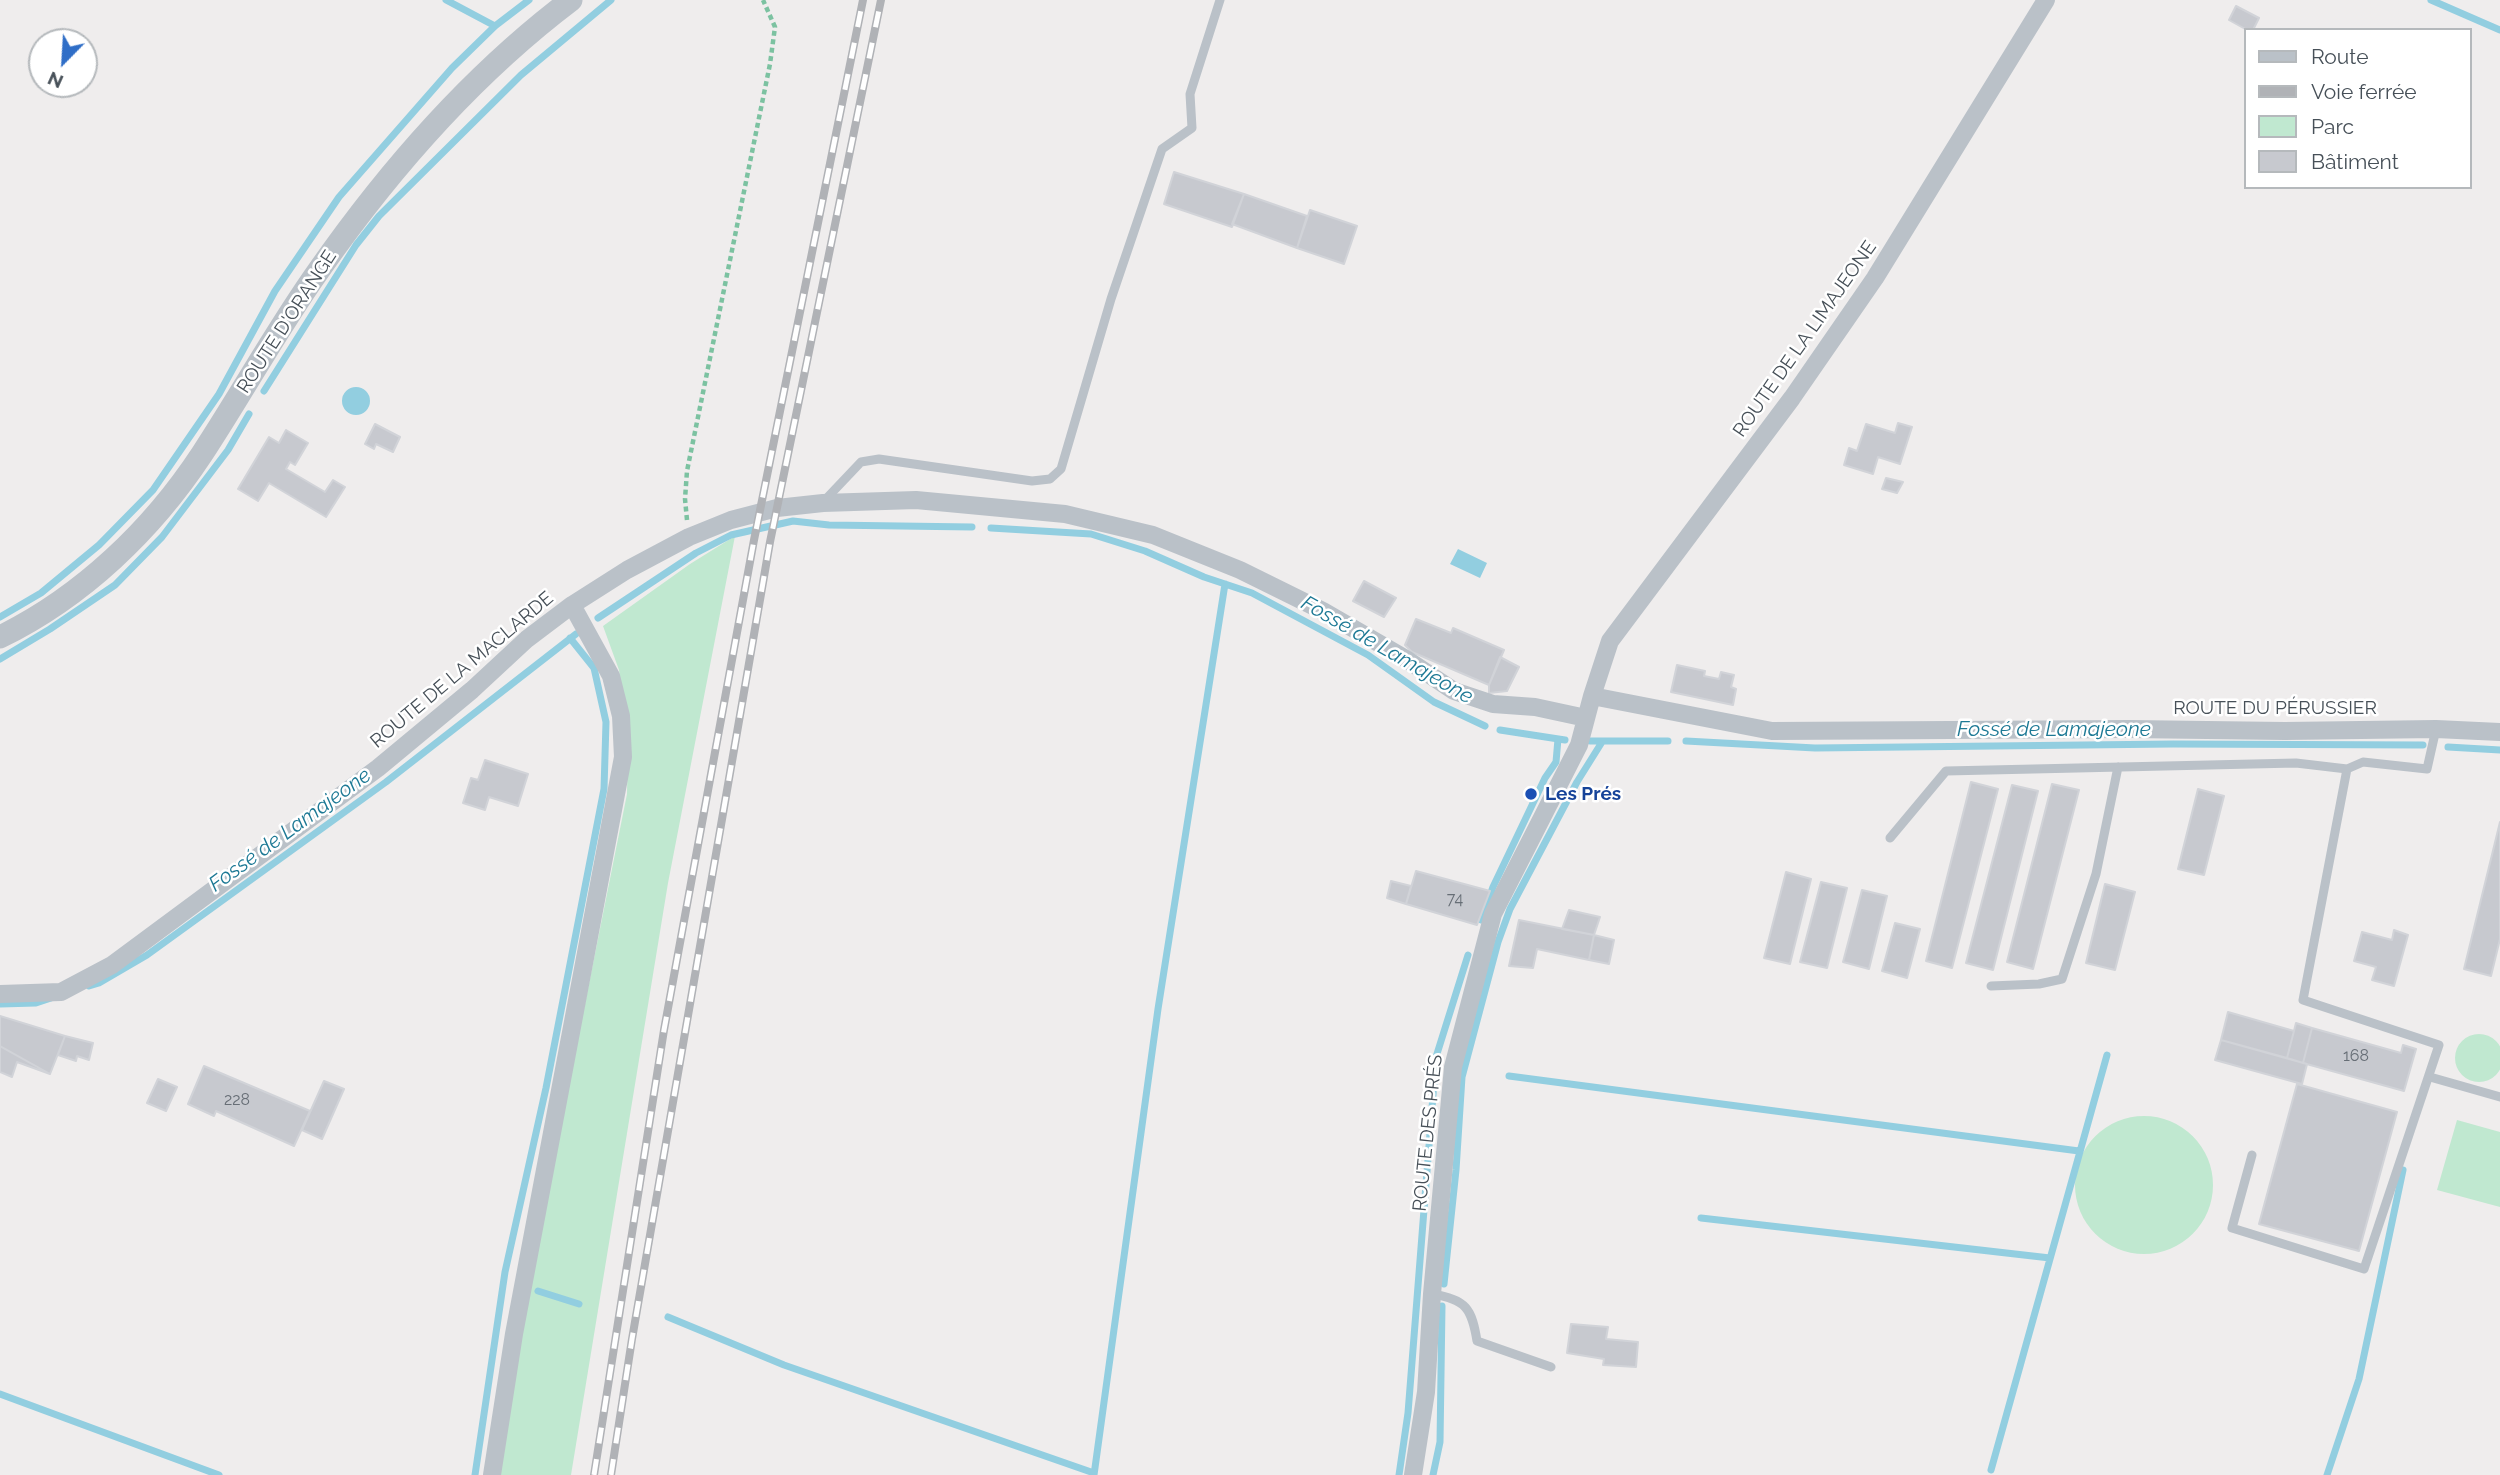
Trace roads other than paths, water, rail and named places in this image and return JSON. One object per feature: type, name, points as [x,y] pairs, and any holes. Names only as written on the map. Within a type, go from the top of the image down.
[{"type":"street","name":"ROUTE D'ORANGE","points":[[0,637],[69,597],[155,516],[201,456],[317,273],[366,205],[439,121],[500,62],[572,0]]},
{"type":"street","name":"ROUTE DE LA LIMAJEONE","points":[[1592,696],[1610,641],[1793,398],[1867,289],[2046,0]]},
{"type":"street","name":"ROUTE DE LA MACLARDE","points":[[0,994],[61,992],[112,965],[378,768],[472,690],[527,639],[572,605],[627,570],[689,537],[731,520],[778,508],[822,503],[916,500],[1065,514],[1153,536],[1240,570],[1323,611],[1406,659],[1454,691],[1493,704],[1535,708],[1586,718]]},
{"type":"street","points":[[492,1475],[514,1334],[623,757],[621,716],[611,676],[572,605]]},
{"type":"street","name":"ROUTE DES PRÉS","points":[[1413,1475],[1426,1392],[1432,1294],[1453,1067],[1493,914],[1579,745],[1592,696]]},
{"type":"street","name":"ROUTE DU PÉRUSSIER","points":[[1592,696],[1772,731],[2436,729],[2500,732]]},
{"type":"lane","points":[[822,503],[861,462],[879,459],[1032,481],[1050,479],[1061,469],[1111,299],[1162,149],[1192,128],[1190,94],[1220,0]]},
{"type":"lane","points":[[1890,838],[1946,771],[2296,763],[2347,768],[2363,762],[2427,769],[2436,729]]},
{"type":"lane","points":[[1991,986],[2039,984],[2062,979],[2096,874],[2118,767]]},
{"type":"lane","points":[[2252,1155],[2232,1228],[2364,1269],[2439,1045],[2303,1000],[2347,768]]},
{"type":"lane","points":[[2430,1077],[2500,1097]]},
{"type":"lane","points":[[1432,1294],[1453,1297],[1473,1315],[1476,1341],[1551,1367]]},
{"type":"water","points":[[356,387],[366,391],[370,401],[366,411],[356,415],[346,411],[342,401],[346,391]]},
{"type":"water","points":[[1458,549],[1487,563],[1480,578],[1450,564]]},
{"type":"waterway","points":[[446,0],[495,26]]},
{"type":"waterway","points":[[0,617],[41,593],[99,545],[153,490],[219,394],[275,291],[339,197],[452,68],[495,26],[529,0]]},
{"type":"waterway","points":[[264,391],[356,245],[379,216],[521,75],[611,0]]},
{"type":"waterway","points":[[2431,0],[2500,30]]},
{"type":"waterway","points":[[0,659],[115,585],[162,537],[228,450],[249,414]]},
{"type":"waterway","name":"Fossé de Lamajeone","points":[[598,618],[696,553],[731,535],[793,521],[829,525],[972,527]]},
{"type":"waterway","name":"Fossé de Lamajeone","points":[[991,528],[1091,534],[1145,551],[1204,577],[1252,593],[1368,655],[1434,702],[1485,726]]},
{"type":"waterway","points":[[1094,1475],[1158,1009],[1225,584]]},
{"type":"waterway","name":"Fossé de Lamajeone","points":[[89,986],[147,955],[386,782],[576,634]]},
{"type":"waterway","points":[[475,1475],[505,1272],[546,1088],[604,789],[606,722],[594,668],[570,638]]},
{"type":"waterway","name":"Fossé de Lamajeone","points":[[1500,730],[1565,740]]},
{"type":"waterway","points":[[1481,920],[1493,887],[1545,778],[1556,762],[1558,739]]},
{"type":"waterway","name":"Fossé de Lamajeone","points":[[1590,741],[1668,741]]},
{"type":"waterway","name":"Fossé de Lamajeone","points":[[1686,741],[1815,748],[2173,744],[2423,745]]},
{"type":"waterway","points":[[1444,1284],[1462,1077],[1498,942],[1510,909],[1577,782],[1602,742]]},
{"type":"waterway","name":"Fossé de Lamajeone","points":[[2448,747],[2500,750]]},
{"type":"waterway","points":[[1399,1475],[1408,1413],[1436,1057],[1468,955]]},
{"type":"waterway","name":"Fossé de Lamajeone","points":[[0,1004],[36,1003],[51,998]]},
{"type":"waterway","points":[[1991,1470],[2107,1055]]},
{"type":"waterway","points":[[1509,1076],[2079,1151]]},
{"type":"waterway","points":[[2327,1475],[2359,1379],[2403,1170]]},
{"type":"waterway","points":[[1701,1218],[2050,1258]]},
{"type":"waterway","points":[[538,1291],[579,1304]]},
{"type":"waterway","points":[[1433,1475],[1440,1442],[1442,1306]]},
{"type":"waterway","points":[[668,1317],[784,1365],[1094,1473]]},
{"type":"waterway","points":[[0,1394],[219,1475]]},
{"type":"railway","points":[[594,1475],[664,1030],[754,540],[863,0]]},
{"type":"railway","points":[[611,1475],[632,1339],[770,542],[881,0]]},
{"type":"place","name":"Les Prés","points":[[1531,794]]}]
